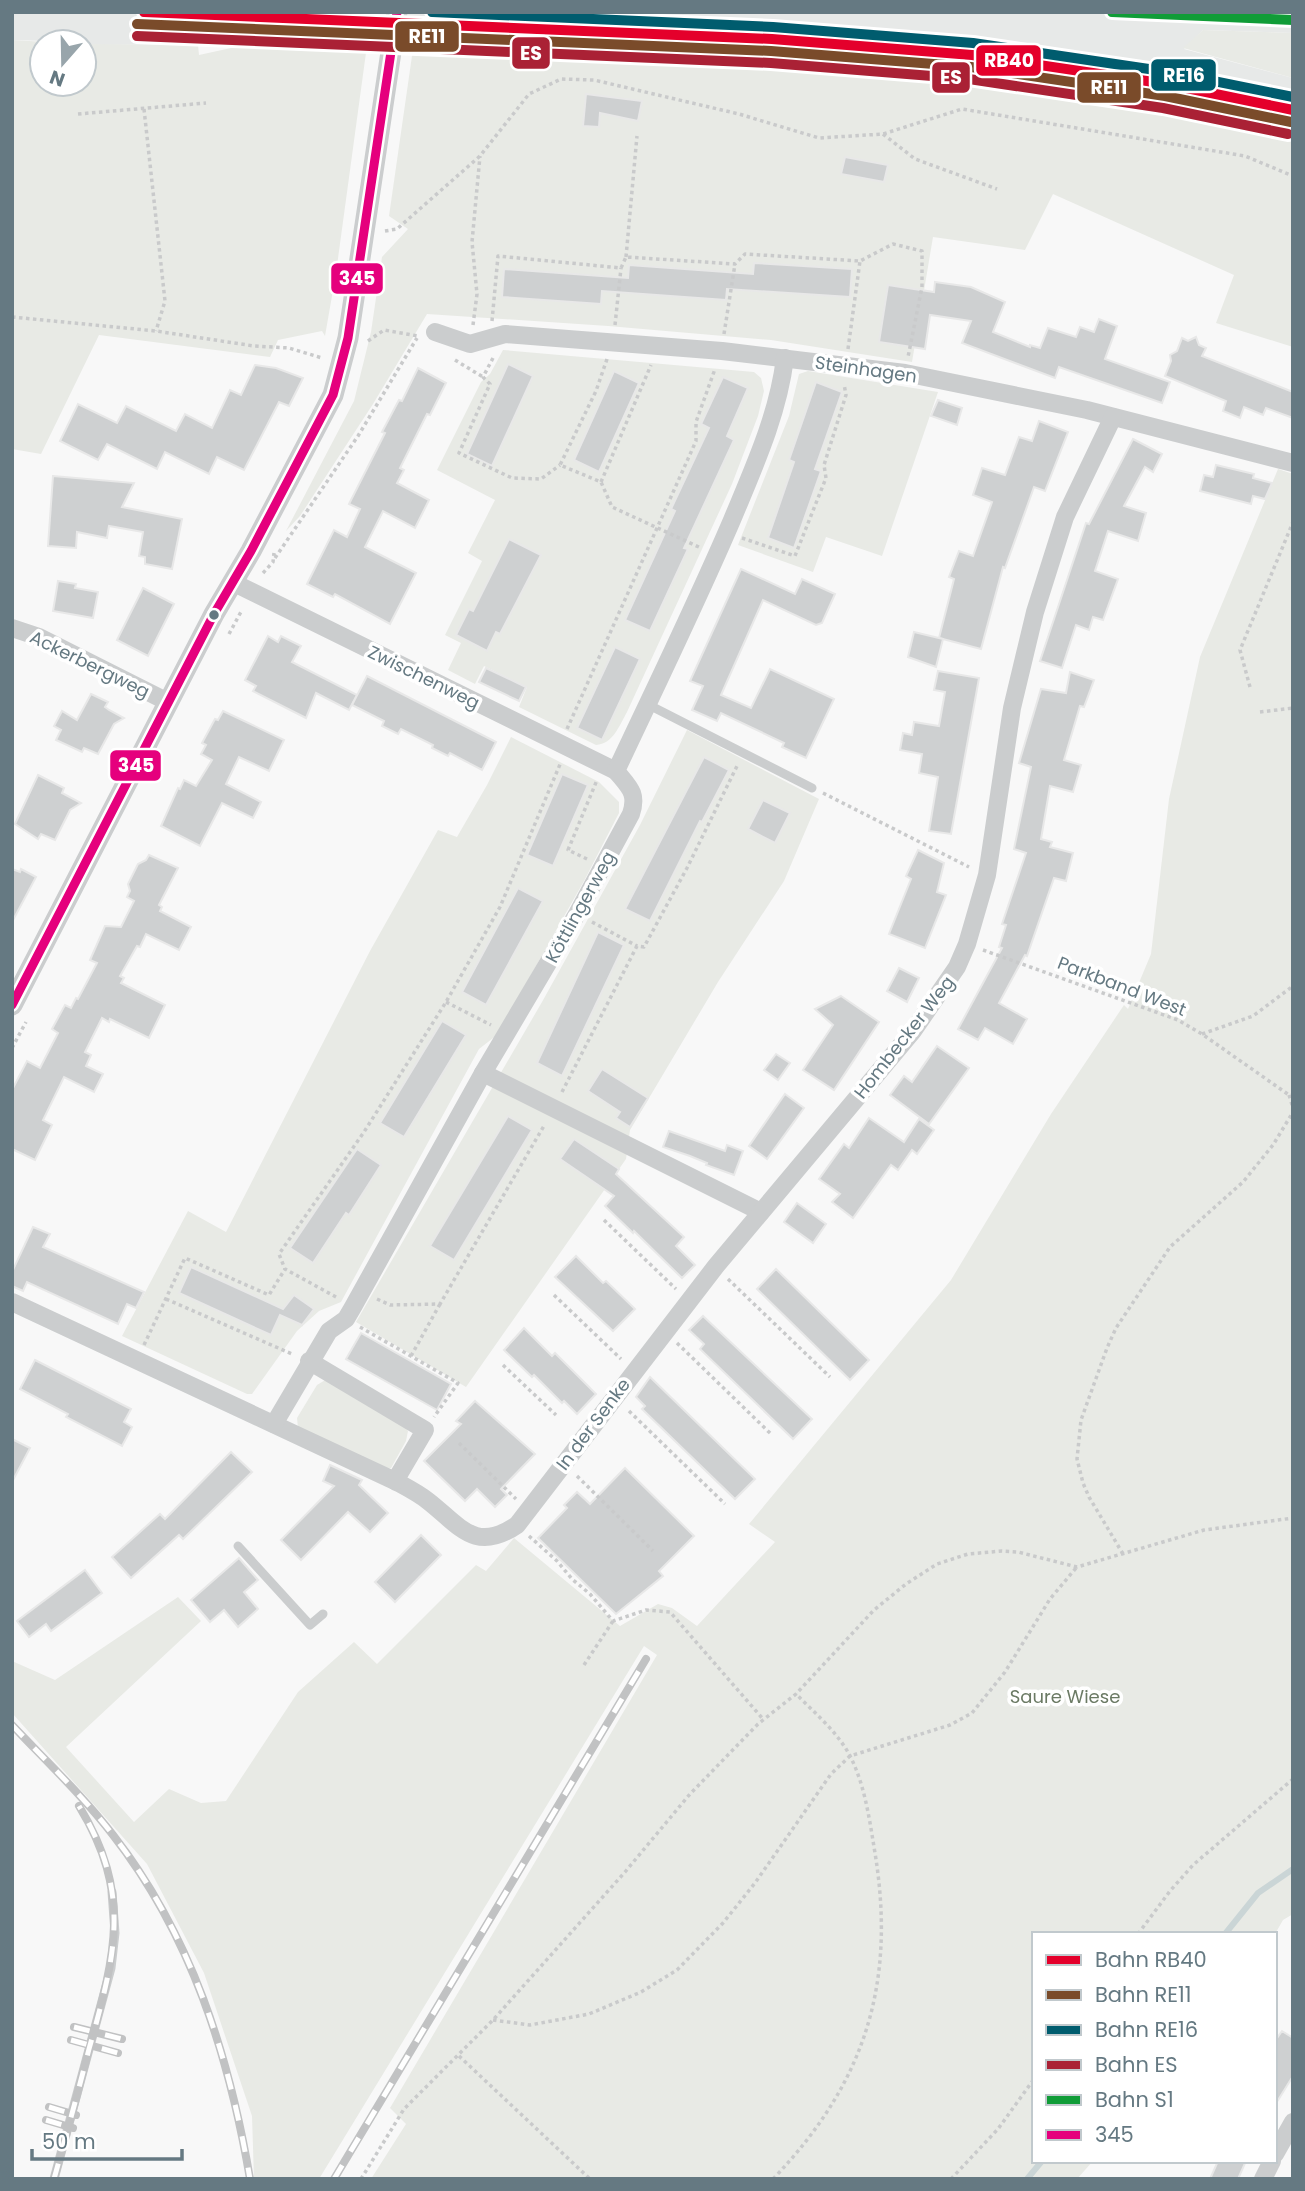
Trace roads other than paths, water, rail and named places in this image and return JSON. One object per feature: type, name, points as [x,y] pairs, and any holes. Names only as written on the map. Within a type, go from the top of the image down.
[{"type":"street","points":[[12,1005],[168,702],[333,395],[348,338],[397,12]]},
{"type":"street","name":"Steinhagen","points":[[427,334],[470,344],[498,335],[613,341],[905,373],[1114,417],[1293,463]]},
{"type":"street","points":[[616,771],[727,532],[771,420],[783,380],[785,358]]},
{"type":"street","name":"Hombecker Weg","points":[[761,1212],[913,1031],[943,989],[967,944],[987,875],[1012,708],[1034,612],[1065,517],[1114,417]]},
{"type":"street","name":"Zwischenweg","points":[[232,582],[616,771]]},
{"type":"street","name":"Ackerbergweg","points":[[12,628],[38,637],[168,702]]},
{"type":"street","name":"Köttlingerweg","points":[[274,1424],[329,1331],[353,1306],[603,866],[635,803],[633,792],[616,771]]},
{"type":"street","points":[[483,1073],[761,1212]]},
{"type":"street","name":"In der Senke","points":[[395,1481],[428,1500],[456,1527],[476,1537],[501,1536],[517,1525],[634,1370],[761,1212]]},
{"type":"street","points":[[12,1302],[395,1481],[425,1430],[309,1362]]},
{"type":"street","points":[[1277,2150],[1293,2122]]},
{"type":"street","points":[[1263,2179],[1271,2163]]},
{"type":"lane","points":[[648,704],[812,788]]},
{"type":"lane","points":[[238,1546],[310,1625],[323,1614]]},
{"type":"lane","points":[[54,2179],[111,1968],[115,1933],[112,1892]]},
{"type":"waterway","points":[[1227,1932],[1258,1893],[1293,1869]]},
{"type":"waterway","points":[[1027,2179],[1040,2163]]},
{"type":"railway","points":[[334,2179],[646,1659]]},
{"type":"railway","points":[[12,1725],[113,1835],[164,1913],[185,1955],[218,2042],[231,2087],[250,2179]]},
{"type":"railway","points":[[54,2179],[106,1984],[114,1926],[113,1897],[107,1868],[96,1838],[79,1806]]},
{"type":"railway","points":[[74,2027],[122,2039]]},
{"type":"railway","points":[[71,2040],[118,2053]]},
{"type":"railway","points":[[49,2107],[76,2115]]},
{"type":"railway","points":[[46,2120],[73,2128]]},
{"type":"rail line","name":"RB40","points":[[144,12],[772,39],[972,55],[1167,84],[1293,110]]},
{"type":"rail line","name":"RE16","points":[[432,12],[773,27],[973,43],[1169,72],[1293,97]]},
{"type":"rail line","name":"S1","points":[[1112,12],[1293,20]]},
{"type":"rail line","name":"RE11","points":[[137,24],[771,51],[971,67],[1165,96],[1291,122]]},
{"type":"rail line","name":"ES","points":[[137,36],[771,63],[969,79],[1163,108],[1288,134]]},
{"type":"park label","name":"Saure Wiese","points":[[1065,1696]]}]
